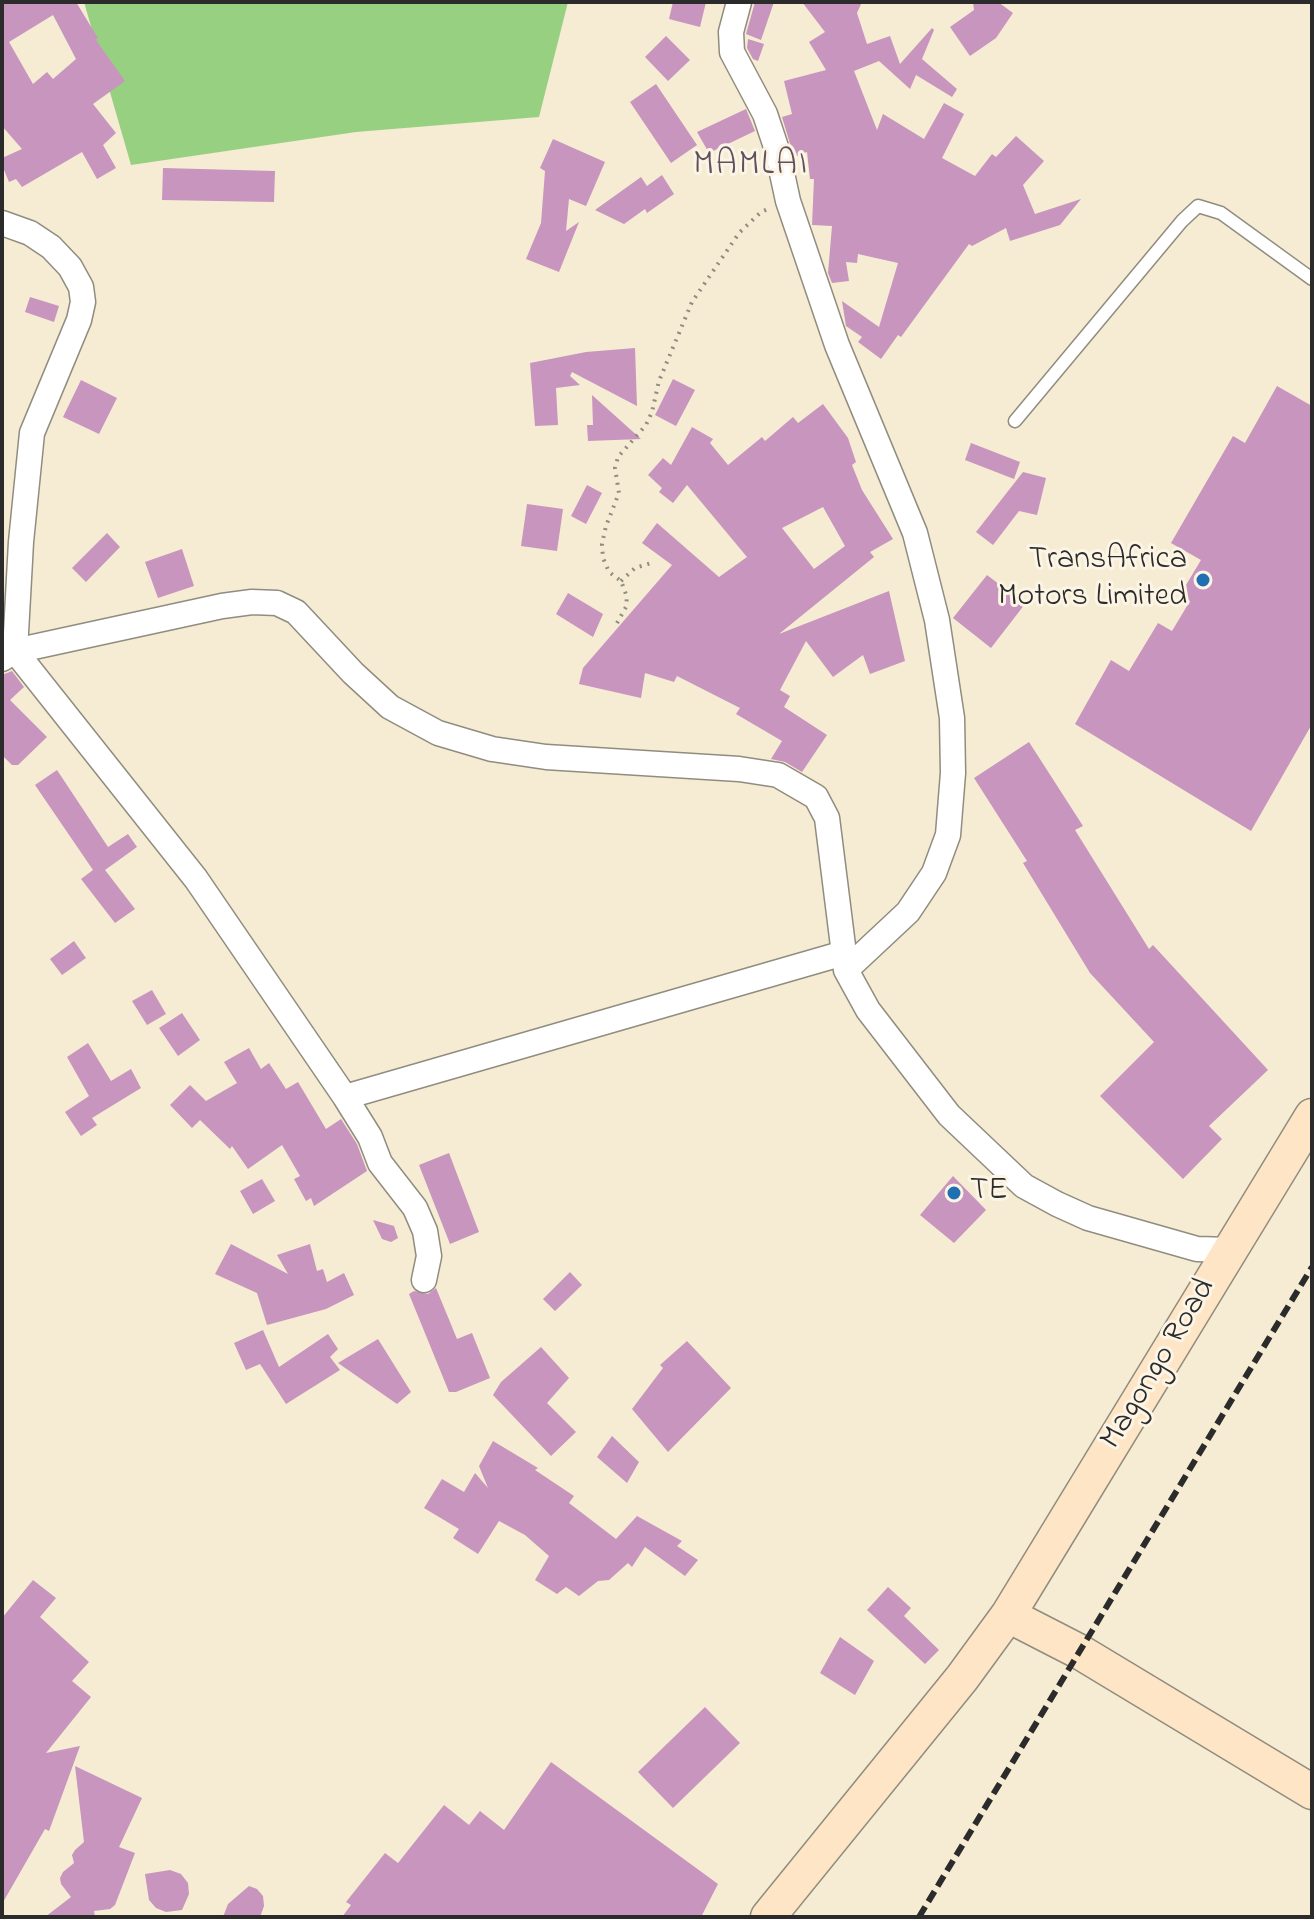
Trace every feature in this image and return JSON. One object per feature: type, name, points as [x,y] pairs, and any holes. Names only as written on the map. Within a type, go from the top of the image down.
[{"type":"main road","name":"Magongo Road","points":[[768,1917],[962,1678],[1008,1615],[1312,1116]]},
{"type":"main road","points":[[1008,1615],[1080,1652],[1312,1792]]},
{"type":"main road","name":"Magongo Road","points":[[789,1917],[842,1825]]},
{"type":"street","points":[[345,1097],[845,962],[908,912],[934,873],[948,835],[953,773],[952,718],[937,620],[915,533],[837,345],[788,201],[777,150],[765,114],[732,52],[731,32],[739,2]]},
{"type":"street","points":[[2,223],[30,233],[51,247],[70,267],[81,287],[83,302],[79,320],[32,433],[9,655],[196,879],[345,1097],[370,1137],[380,1163],[415,1208],[425,1231],[429,1256],[424,1280]]},
{"type":"street","points":[[9,655],[222,606],[277,603],[296,612],[390,707],[438,733],[492,749],[546,757],[739,769],[778,775],[816,797],[827,818],[845,962],[868,1010],[949,1115],[1024,1186],[1088,1218],[1197,1249],[1231,1250]]},
{"type":"lane","points":[[1015,421],[1182,221],[1198,206],[1221,213],[1312,279]]},
{"type":"path","points":[[617,623],[628,602],[621,581],[609,572],[603,558],[602,544],[619,493],[615,468],[618,457],[646,425],[659,381],[692,302],[739,233],[761,212],[788,201]]},
{"type":"path","points":[[621,581],[635,568],[651,563]]},
{"type":"green space","points":[[84,2],[568,2],[539,117],[356,132],[131,165]]},
{"type":"building","points":[[2,2],[76,2],[98,38],[96,40],[125,81],[93,104],[116,133],[103,145],[116,168],[97,179],[82,152],[22,187],[16,179],[9,182],[2,165],[2,158],[22,149],[2,126]],"holes":[[[53,15],[76,59],[53,79],[47,72],[33,84],[9,42]]]},
{"type":"building","points":[[673,2],[706,2],[700,27],[669,19]]},
{"type":"building","points":[[755,2],[774,2],[761,40],[746,34]]},
{"type":"building","points":[[802,2],[862,2],[857,13],[867,44],[890,36],[900,64],[932,28],[934,30],[922,59],[957,89],[952,97],[916,75],[910,89],[879,61],[854,71],[877,130],[883,114],[924,139],[944,103],[964,114],[942,158],[975,176],[992,154],[996,157],[1016,136],[1044,161],[1023,185],[1035,214],[1081,199],[1060,225],[1010,241],[1006,228],[972,246],[969,244],[901,337],[898,335],[881,359],[858,342],[862,337],[846,326],[842,301],[879,327],[898,263],[858,254],[857,263],[846,262],[849,281],[832,283],[828,273],[832,226],[812,225],[814,179],[810,179],[807,152],[794,157],[782,117],[792,114],[784,81],[826,70],[809,42],[825,32]]},
{"type":"building","points":[[973,2],[998,2],[1013,13],[996,38],[970,56],[950,27],[974,10]]},
{"type":"building","points":[[666,36],[690,60],[668,81],[645,57]]},
{"type":"building","points":[[748,39],[764,44],[758,61],[753,59],[747,48]]},
{"type":"building","points":[[656,84],[697,145],[671,163],[630,102]]},
{"type":"building","points":[[746,109],[755,131],[709,153],[697,132]]},
{"type":"building","points":[[553,139],[605,162],[586,206],[569,199],[566,231],[579,222],[559,272],[526,259],[541,223],[545,171],[540,168]]},
{"type":"building","points":[[163,168],[275,171],[274,202],[162,200]]},
{"type":"building","points":[[662,175],[674,194],[647,213],[645,209],[624,224],[595,210],[641,177],[647,186]]},
{"type":"building","points":[[30,297],[59,306],[54,322],[25,312]]},
{"type":"building","points":[[635,348],[637,406],[572,372],[570,376],[580,385],[556,388],[558,425],[535,426],[530,363],[586,352]]},
{"type":"building","points":[[673,379],[695,390],[676,426],[655,415]]},
{"type":"building","points":[[81,380],[117,398],[99,434],[63,417]]},
{"type":"building","points":[[1277,386],[1312,406],[1312,724],[1251,831],[1075,724],[1111,660],[1129,671],[1158,623],[1172,631],[1190,601],[1180,595],[1201,560],[1171,543],[1233,436],[1245,443]]},
{"type":"building","points":[[592,395],[641,439],[588,441],[587,425],[593,425]]},
{"type":"building","points":[[823,404],[848,438],[856,462],[852,465],[862,490],[893,539],[870,552],[874,557],[779,634],[889,591],[905,661],[870,674],[863,655],[833,677],[806,641],[780,690],[790,696],[784,707],[827,735],[802,772],[785,762],[771,759],[782,741],[736,714],[740,708],[677,676],[674,682],[645,673],[641,698],[579,684],[583,668],[672,565],[642,543],[657,523],[719,577],[747,557],[687,485],[673,503],[659,492],[662,488],[648,475],[663,458],[671,465],[692,427],[713,439],[710,443],[728,465],[762,437],[765,441],[793,417],[798,423]],"holes":[[[823,507],[845,546],[814,569],[782,528]]]},
{"type":"building","points":[[971,443],[1020,462],[1014,479],[965,460]]},
{"type":"building","points":[[1023,472],[1046,478],[1037,515],[1019,511],[993,545],[976,532]]},
{"type":"building","points":[[587,485],[602,493],[586,524],[571,516]]},
{"type":"building","points":[[527,504],[563,509],[557,551],[521,546]]},
{"type":"building","points":[[107,533],[120,547],[86,582],[72,568]]},
{"type":"building","points":[[182,549],[194,586],[158,598],[145,562]]},
{"type":"building","points":[[987,575],[1025,604],[991,648],[953,618]]},
{"type":"building","points":[[568,593],[603,614],[593,637],[556,614]]},
{"type":"building","points":[[12,671],[24,687],[10,700],[47,737],[18,765],[12,765],[2,755],[2,675]]},
{"type":"building","points":[[1029,742],[1083,826],[1075,830],[1149,949],[1153,945],[1268,1070],[1209,1126],[1222,1139],[1183,1179],[1100,1096],[1154,1042],[1090,973],[1023,863],[1027,861],[974,778]]},
{"type":"building","points":[[57,770],[108,847],[128,834],[137,847],[105,870],[135,909],[115,923],[81,879],[93,870],[35,785]]},
{"type":"building","points":[[74,941],[86,958],[62,975],[50,959]]},
{"type":"building","points":[[152,990],[166,1014],[147,1025],[132,1001]]},
{"type":"building","points":[[182,1013],[200,1040],[178,1056],[159,1028]]},
{"type":"building","points":[[88,1043],[111,1081],[131,1069],[141,1088],[92,1118],[97,1125],[81,1136],[65,1112],[89,1096],[67,1057]]},
{"type":"building","points":[[249,1048],[261,1069],[269,1063],[286,1089],[298,1082],[326,1129],[341,1119],[357,1144],[367,1171],[314,1206],[311,1198],[306,1201],[294,1179],[300,1176],[282,1145],[248,1169],[232,1146],[230,1149],[200,1120],[192,1128],[170,1105],[190,1085],[206,1101],[237,1083],[224,1062]]},
{"type":"building","points":[[449,1153],[479,1232],[450,1244],[419,1165]]},
{"type":"building","name":"TE","points":[[953,1176],[986,1210],[954,1243],[920,1215]]},
{"type":"building","points":[[262,1179],[275,1201],[253,1214],[240,1191]]},
{"type":"building","points":[[373,1220],[394,1226],[398,1238],[391,1242],[382,1239]]},
{"type":"building","points":[[231,1244],[288,1274],[277,1255],[310,1244],[317,1271],[323,1269],[327,1282],[344,1273],[354,1295],[326,1309],[267,1325],[257,1293],[215,1274]]},
{"type":"building","points":[[570,1272],[582,1285],[555,1311],[543,1299]]},
{"type":"building","points":[[436,1288],[457,1339],[472,1333],[490,1378],[456,1392],[449,1392],[409,1294],[414,1291],[428,1294]]},
{"type":"building","points":[[263,1330],[279,1367],[328,1334],[338,1349],[330,1357],[340,1370],[286,1404],[260,1364],[246,1370],[234,1343]]},
{"type":"building","points":[[378,1339],[411,1392],[397,1404],[338,1363]]},
{"type":"building","points":[[687,1341],[731,1388],[668,1452],[632,1409],[663,1368],[660,1365]]},
{"type":"building","points":[[541,1347],[569,1378],[547,1403],[576,1432],[551,1456],[493,1395],[501,1382]]},
{"type":"building","points":[[612,1436],[639,1462],[627,1483],[597,1457]]},
{"type":"building","points":[[493,1441],[538,1468],[535,1470],[574,1496],[569,1503],[616,1539],[637,1516],[682,1541],[677,1546],[698,1560],[685,1576],[645,1547],[632,1567],[628,1563],[609,1580],[598,1581],[579,1596],[566,1587],[557,1594],[535,1580],[549,1556],[525,1535],[499,1521],[478,1554],[453,1538],[459,1529],[424,1508],[442,1479],[464,1492],[475,1473],[488,1488],[479,1466]]},
{"type":"building","points":[[33,1580],[56,1598],[40,1617],[89,1662],[72,1681],[91,1697],[46,1753],[80,1746],[49,1831],[45,1829],[2,1904],[2,1618]]},
{"type":"building","points":[[888,1587],[911,1608],[904,1616],[939,1650],[925,1664],[867,1610]]},
{"type":"building","points":[[840,1637],[874,1661],[855,1695],[820,1673]]},
{"type":"building","points":[[705,1707],[740,1743],[673,1808],[638,1772]]},
{"type":"building","points":[[551,1762],[718,1884],[701,1917],[342,1917],[351,1905],[346,1902],[385,1853],[398,1863],[444,1805],[469,1825],[480,1811],[504,1830]]},
{"type":"building","points":[[75,1766],[142,1798],[119,1847],[135,1853],[115,1905],[110,1909],[94,1911],[95,1917],[45,1917],[71,1897],[60,1878],[74,1863],[72,1855],[84,1842]]},
{"type":"building","points":[[170,1870],[181,1874],[188,1883],[189,1894],[182,1910],[166,1912],[156,1908],[149,1900],[145,1874]]},
{"type":"building","points":[[249,1886],[263,1896],[264,1906],[260,1917],[223,1917],[228,1904]]},
{"type":"railway","points":[[919,1917],[1312,1267]]},
{"type":"place","name":"TransAfrica Motors Limited","points":[[1203,580]]},
{"type":"place","name":"TE","points":[[954,1193]]},
{"type":"district","name":"MAMLAI","points":[[751,167]]}]
